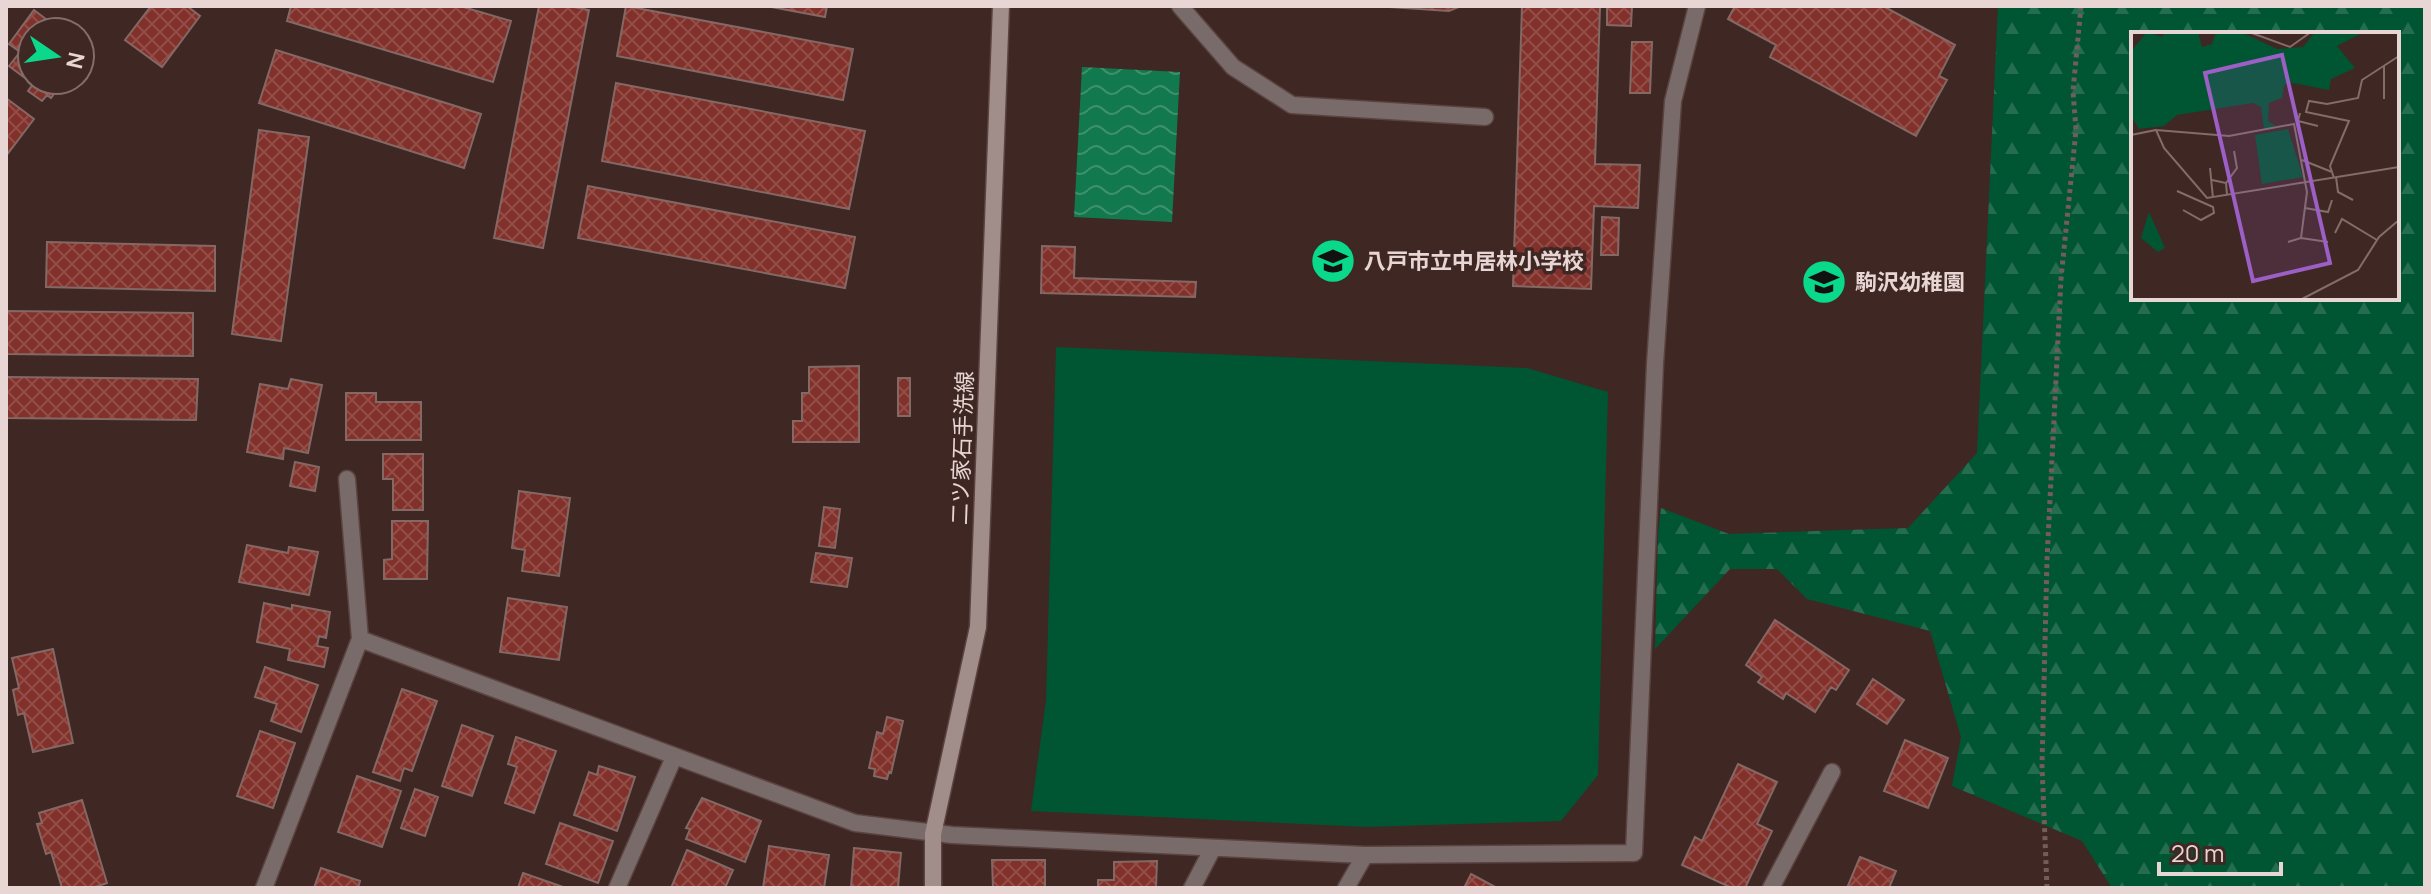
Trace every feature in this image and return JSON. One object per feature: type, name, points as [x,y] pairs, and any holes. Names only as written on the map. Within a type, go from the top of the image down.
[{"type":"street","name":"二ツ家石手洗線","points":[[933,888],[933,834],[978,627],[1001,6]]},
{"type":"street","points":[[1180,6],[1233,67],[1292,105],[1485,117]]},
{"type":"street","points":[[360,639],[855,823],[933,834],[1365,855],[1634,853],[1655,364],[1673,101],[1697,6]]},
{"type":"street","points":[[264,888],[360,639],[347,479]]},
{"type":"street","points":[[617,888],[674,757]]},
{"type":"street","points":[[1771,888],[1832,772]]},
{"type":"street","points":[[1192,888],[1213,848]]},
{"type":"street","points":[[1346,888],[1365,855]]},
{"type":"path","points":[[2047,888],[2042,766],[2047,560],[2061,279],[2076,130],[2073,91],[2081,6]]},
{"type":"green space","points":[[1998,6],[2425,6],[2425,888],[2112,888],[2082,841],[1952,786],[1961,737],[1930,631],[1807,599],[1777,569],[1730,569],[1655,649],[1661,508],[1729,534],[1908,528],[1977,453]]},
{"type":"green space","points":[[1056,347],[1527,368],[1608,392],[1598,775],[1561,821],[1367,827],[1031,811],[1046,700]]},
{"type":"water","points":[[1082,67],[1180,72],[1172,222],[1074,217]]},
{"type":"building","points":[[151,6],[187,6],[200,16],[162,67],[125,40]]},
{"type":"building","points":[[291,6],[460,6],[511,21],[493,82],[287,21]]},
{"type":"building","points":[[539,6],[589,10],[543,248],[494,238]]},
{"type":"building","points":[[626,6],[853,49],[843,100],[617,56]]},
{"type":"building","points":[[766,6],[827,6],[825,17]]},
{"type":"building","points":[[1374,6],[1461,6],[1449,11]]},
{"type":"building","points":[[1522,6],[1600,6],[1595,164],[1640,165],[1638,208],[1594,206],[1591,289],[1513,286]]},
{"type":"building","points":[[1607,6],[1632,6],[1631,26],[1607,25]]},
{"type":"building","points":[[1735,6],[1883,6],[1955,45],[1939,76],[1947,80],[1916,136],[1770,57],[1776,45],[1728,19]]},
{"type":"building","points":[[16,34],[16,49],[9,44]]},
{"type":"building","points":[[1632,42],[1652,42],[1650,93],[1630,93]]},
{"type":"building","points":[[276,50],[481,114],[464,168],[259,103]]},
{"type":"building","points":[[16,57],[16,71],[9,66]]},
{"type":"building","points":[[616,83],[865,131],[849,209],[602,161]]},
{"type":"building","points":[[6,98],[34,119],[6,156]]},
{"type":"building","points":[[259,130],[309,137],[281,341],[232,334]]},
{"type":"building","points":[[588,186],[855,237],[845,288],[578,238]]},
{"type":"building","points":[[1602,217],[1619,218],[1618,255],[1601,255]]},
{"type":"building","points":[[47,242],[215,246],[215,291],[46,287]]},
{"type":"building","points":[[1042,246],[1075,247],[1074,278],[1196,282],[1195,297],[1041,293]]},
{"type":"building","points":[[6,311],[193,313],[193,356],[6,354]]},
{"type":"building","points":[[859,366],[859,442],[793,442],[793,421],[802,421],[802,393],[809,393],[809,367]]},
{"type":"building","points":[[6,377],[198,379],[196,420],[6,418]]},
{"type":"building","points":[[898,378],[910,378],[910,416],[898,416]]},
{"type":"building","points":[[291,379],[322,385],[308,453],[284,448],[283,459],[247,452],[260,384],[288,389]]},
{"type":"building","points":[[346,393],[376,393],[376,402],[421,402],[421,440],[346,440]]},
{"type":"building","points":[[383,454],[423,454],[423,510],[393,510],[393,479],[383,479]]},
{"type":"building","points":[[295,462],[319,467],[315,491],[290,486]]},
{"type":"building","points":[[519,491],[570,498],[559,576],[522,571],[525,550],[512,548]]},
{"type":"building","points":[[824,507],[840,509],[835,548],[819,546]]},
{"type":"building","points":[[392,521],[428,521],[427,579],[384,579],[384,560],[392,559]]},
{"type":"building","points":[[247,545],[288,553],[289,547],[318,552],[309,595],[239,582]]},
{"type":"building","points":[[816,553],[852,558],[847,587],[811,582]]},
{"type":"building","points":[[508,598],[567,607],[559,660],[500,652]]},
{"type":"building","points":[[264,603],[330,612],[326,638],[319,636],[317,646],[328,648],[324,667],[288,660],[290,649],[257,642]]},
{"type":"building","points":[[1775,620],[1849,670],[1836,690],[1831,687],[1815,712],[1786,693],[1783,699],[1758,682],[1762,677],[1746,665]]},
{"type":"building","points":[[53,649],[73,743],[33,752],[24,713],[18,715],[13,690],[19,688],[12,658]]},
{"type":"building","points":[[265,667],[318,685],[301,732],[271,721],[277,704],[255,697]]},
{"type":"building","points":[[1873,679],[1904,700],[1887,724],[1857,704]]},
{"type":"building","points":[[402,689],[437,701],[412,771],[404,768],[400,781],[373,772]]},
{"type":"building","points":[[887,717],[903,721],[887,779],[874,776],[875,769],[869,768],[877,732],[883,734]]},
{"type":"building","points":[[462,725],[493,736],[472,796],[442,786]]},
{"type":"building","points":[[260,731],[295,743],[273,808],[237,796]]},
{"type":"building","points":[[516,737],[556,751],[534,813],[505,803],[517,767],[508,764]]},
{"type":"building","points":[[1905,740],[1948,758],[1928,808],[1884,791]]},
{"type":"building","points":[[1738,764],[1777,782],[1757,824],[1772,831],[1745,888],[1732,888],[1682,865],[1695,837],[1702,841]]},
{"type":"building","points":[[599,766],[635,777],[617,831],[574,815],[589,772],[597,775]]},
{"type":"building","points":[[357,776],[401,791],[382,847],[338,832]]},
{"type":"building","points":[[415,789],[438,797],[425,836],[401,828]]},
{"type":"building","points":[[702,798],[761,821],[745,862],[686,839],[690,829],[686,828]]},
{"type":"building","points":[[82,800],[107,883],[92,888],[62,888],[51,852],[46,854],[37,824],[42,823],[39,813]]},
{"type":"building","points":[[560,823],[613,841],[598,883],[546,864]]},
{"type":"building","points":[[769,846],[829,855],[824,888],[763,888]]},
{"type":"building","points":[[854,848],[901,853],[898,888],[851,888]]},
{"type":"building","points":[[687,850],[733,870],[725,888],[671,888]]},
{"type":"building","points":[[1860,857],[1896,871],[1889,888],[1847,888]]},
{"type":"building","points":[[992,860],[1045,860],[1045,888],[993,888]]},
{"type":"building","points":[[1157,861],[1156,888],[1098,888],[1098,880],[1114,880],[1114,862]]},
{"type":"building","points":[[321,868],[360,881],[358,888],[314,888]]},
{"type":"building","points":[[523,873],[566,888],[518,888]]},
{"type":"building","points":[[1471,874],[1497,888],[1464,888]]},
{"type":"place","name":"八戸市立中居林小学校","points":[[1333,261]]},
{"type":"place","name":"駒沢幼稚園","points":[[1824,282]]}]
